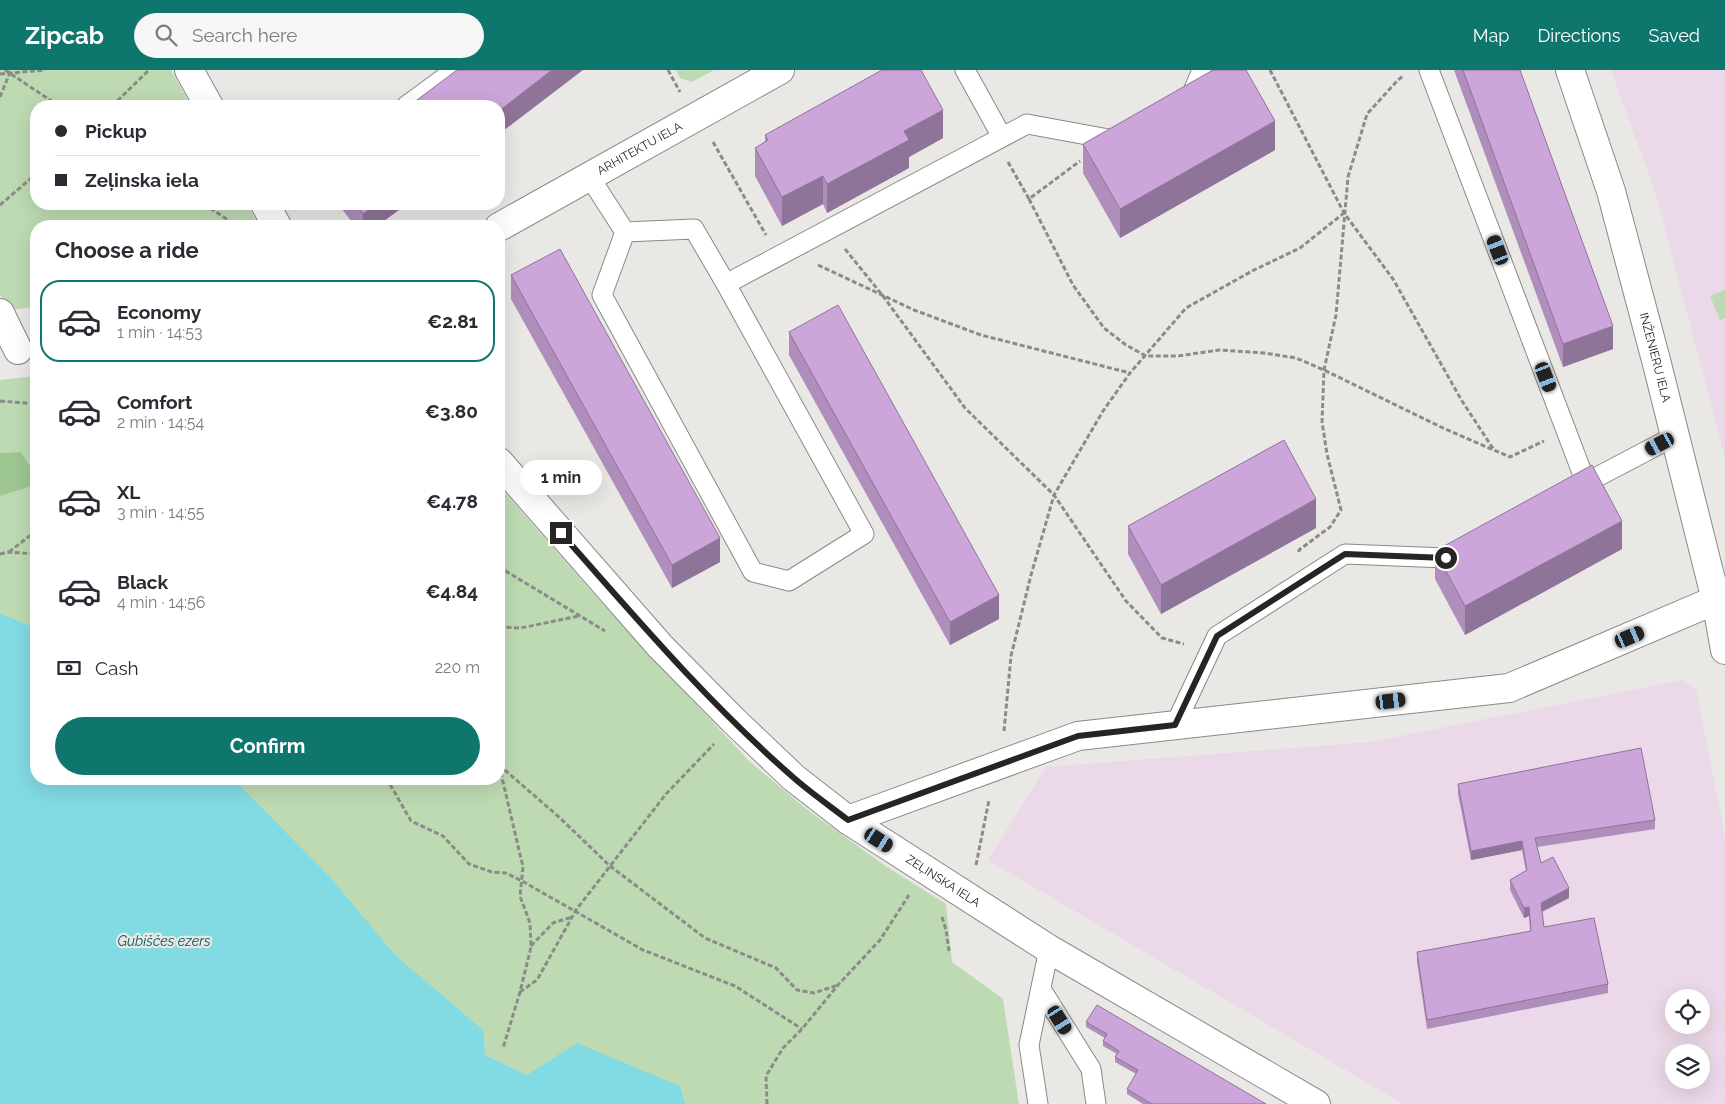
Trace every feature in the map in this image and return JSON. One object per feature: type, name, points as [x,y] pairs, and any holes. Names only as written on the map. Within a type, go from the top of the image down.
[{"type":"street","points":[[189,70],[206,100]]},
{"type":"street","name":"INŽENIERU IELA","points":[[1570,70],[1611,191],[1675,436],[1720,598],[1725,650]]},
{"type":"street","name":"ARHITEKTU IELA","points":[[505,224],[694,118],[764,74]]},
{"type":"street","points":[[0,312],[18,350]]},
{"type":"street","name":"ZEĻINSKA IELA","points":[[505,469],[660,646],[794,778],[848,820],[1049,949],[1316,1104]]},
{"type":"street","points":[[848,820],[1078,736],[1509,688],[1720,598]]},
{"type":"lane","points":[[414,100],[455,70]]},
{"type":"lane","points":[[965,70],[999,139]]},
{"type":"lane","points":[[1173,109],[1190,100],[1202,70]]},
{"type":"lane","points":[[1430,70],[1586,483]]},
{"type":"lane","points":[[726,284],[1028,124],[1114,140],[1140,127]]},
{"type":"lane","points":[[589,176],[625,232]]},
{"type":"lane","points":[[694,229],[864,534],[789,581],[753,572],[602,294],[625,232],[694,229]]},
{"type":"lane","points":[[1560,497],[1675,436]]},
{"type":"lane","points":[[1175,725],[1217,636],[1345,554],[1446,558],[1472,544]]},
{"type":"lane","points":[[1038,1104],[1029,1045],[1049,949]]},
{"type":"lane","points":[[1041,989],[1091,1069],[1108,1104]]},
{"type":"lane","points":[[1091,1069],[1096,1104]]},
{"type":"path","points":[[5,70],[45,70]]},
{"type":"path","points":[[118,100],[149,70]]},
{"type":"path","points":[[1270,70],[1344,213],[1392,279],[1462,401],[1494,450]]},
{"type":"path","points":[[0,74],[10,71]]},
{"type":"path","points":[[0,97],[10,71]]},
{"type":"path","points":[[10,71],[51,100]]},
{"type":"path","points":[[1301,582],[1299,550],[1330,527],[1341,510],[1327,454],[1322,422],[1324,370],[1336,316],[1348,177],[1367,114],[1404,75]]},
{"type":"path","points":[[694,118],[710,137],[783,253],[914,310],[981,335],[1130,373]]},
{"type":"path","points":[[999,139],[1073,285],[1104,328],[1126,345],[1146,356],[1178,356],[1219,350],[1264,352],[1296,358],[1445,429],[1510,457],[1566,431]]},
{"type":"path","points":[[1029,199],[1109,139]]},
{"type":"path","points":[[0,205],[30,179]]},
{"type":"path","points":[[213,210],[228,220]]},
{"type":"path","points":[[976,865],[993,782],[1001,764],[1011,656],[1031,575],[1054,495],[1103,411],[1130,373],[1186,308],[1252,271],[1300,248],[1344,213]]},
{"type":"path","points":[[828,229],[884,296],[965,408],[1054,495],[1126,602],[1162,638],[1210,651]]},
{"type":"path","points":[[0,401],[30,404]]},
{"type":"path","points":[[8,552],[30,536]]},
{"type":"path","points":[[0,554],[8,552],[30,554]]},
{"type":"path","points":[[505,571],[612,636]]},
{"type":"path","points":[[505,627],[521,628],[580,616]]},
{"type":"path","points":[[520,992],[537,980],[576,910],[666,794],[722,735],[733,720]]},
{"type":"path","points":[[505,770],[559,817],[610,866],[705,938],[776,968],[797,990],[814,993],[838,985]]},
{"type":"path","points":[[391,785],[411,821],[443,836],[469,864],[492,872],[506,873],[576,910],[643,950],[735,986],[802,1029]]},
{"type":"path","points":[[503,1048],[520,992],[530,947],[530,923],[520,896],[524,867],[504,785]]},
{"type":"path","points":[[767,1104],[766,1076],[783,1048],[880,940],[925,870]]},
{"type":"path","points":[[530,947],[553,923],[572,916]]},
{"type":"shaded area","points":[[1611,70],[1725,70],[1725,458],[1655,191]]},
{"type":"shaded area","points":[[1682,680],[1696,689],[1725,837],[1725,1104],[1403,1104],[988,860],[1046,767],[1370,742]]},
{"type":"green space","points":[[0,70],[171,70],[188,100],[30,100],[30,210],[250,210],[256,220],[30,220],[30,308],[8,310],[0,294]]},
{"type":"green space","points":[[676,70],[714,70],[692,82],[680,78]]},
{"type":"green space","points":[[1725,290],[1725,318],[1720,320],[1710,296]]},
{"type":"green space","points":[[30,377],[30,466],[21,452],[0,453],[0,380]]},
{"type":"green space","points":[[21,452],[30,466],[30,487],[0,496],[0,453]]},
{"type":"green space","points":[[30,487],[30,785],[505,785],[505,493],[601,602],[748,760],[805,808],[884,865],[946,904],[952,962],[1003,999],[1019,1104],[630,1104],[527,1075],[485,1055],[484,1031],[0,1104],[0,496]]},
{"type":"water","name":"Gubiščes ezers","points":[[0,614],[30,626],[30,785],[239,785],[330,877],[395,955],[484,1031],[485,1055],[527,1075],[577,1043],[680,1086],[685,1104],[0,1104]]},
{"type":"building","points":[[457,70],[552,70],[505,106],[505,100],[417,100]]},
{"type":"building","points":[[882,70],[921,70],[943,110],[904,131],[909,140],[827,184],[823,176],[782,197],[755,148],[768,140],[765,135]]},
{"type":"building","points":[[1213,70],[1246,70],[1275,121],[1120,209],[1083,144]]},
{"type":"building","points":[[1463,70],[1520,70],[1613,326],[1563,344]]},
{"type":"building","points":[[360,210],[368,210],[363,214]]},
{"type":"building","points":[[560,249],[720,538],[672,565],[511,275]]},
{"type":"building","points":[[838,305],[999,595],[950,622],[789,332]]},
{"type":"building","points":[[1284,440],[1316,499],[1161,585],[1128,526]]},
{"type":"building","points":[[1592,465],[1622,521],[1465,606],[1435,551]]},
{"type":"building","points":[[1641,748],[1655,820],[1535,838],[1541,863],[1553,857],[1569,888],[1541,903],[1544,927],[1594,918],[1608,984],[1427,1020],[1417,952],[1531,931],[1529,907],[1524,908],[1510,880],[1527,870],[1522,841],[1471,851],[1458,784]]},
{"type":"building","points":[[1097,1005],[1266,1104],[1152,1104],[1127,1089],[1138,1070],[1115,1057],[1119,1051],[1103,1041],[1107,1034],[1086,1022]]},
{"type":"route","points":[[561,533],[660,646],[733,720],[794,778],[848,820],[1078,736],[1175,725],[1217,636],[1345,554],[1446,558]]}]
